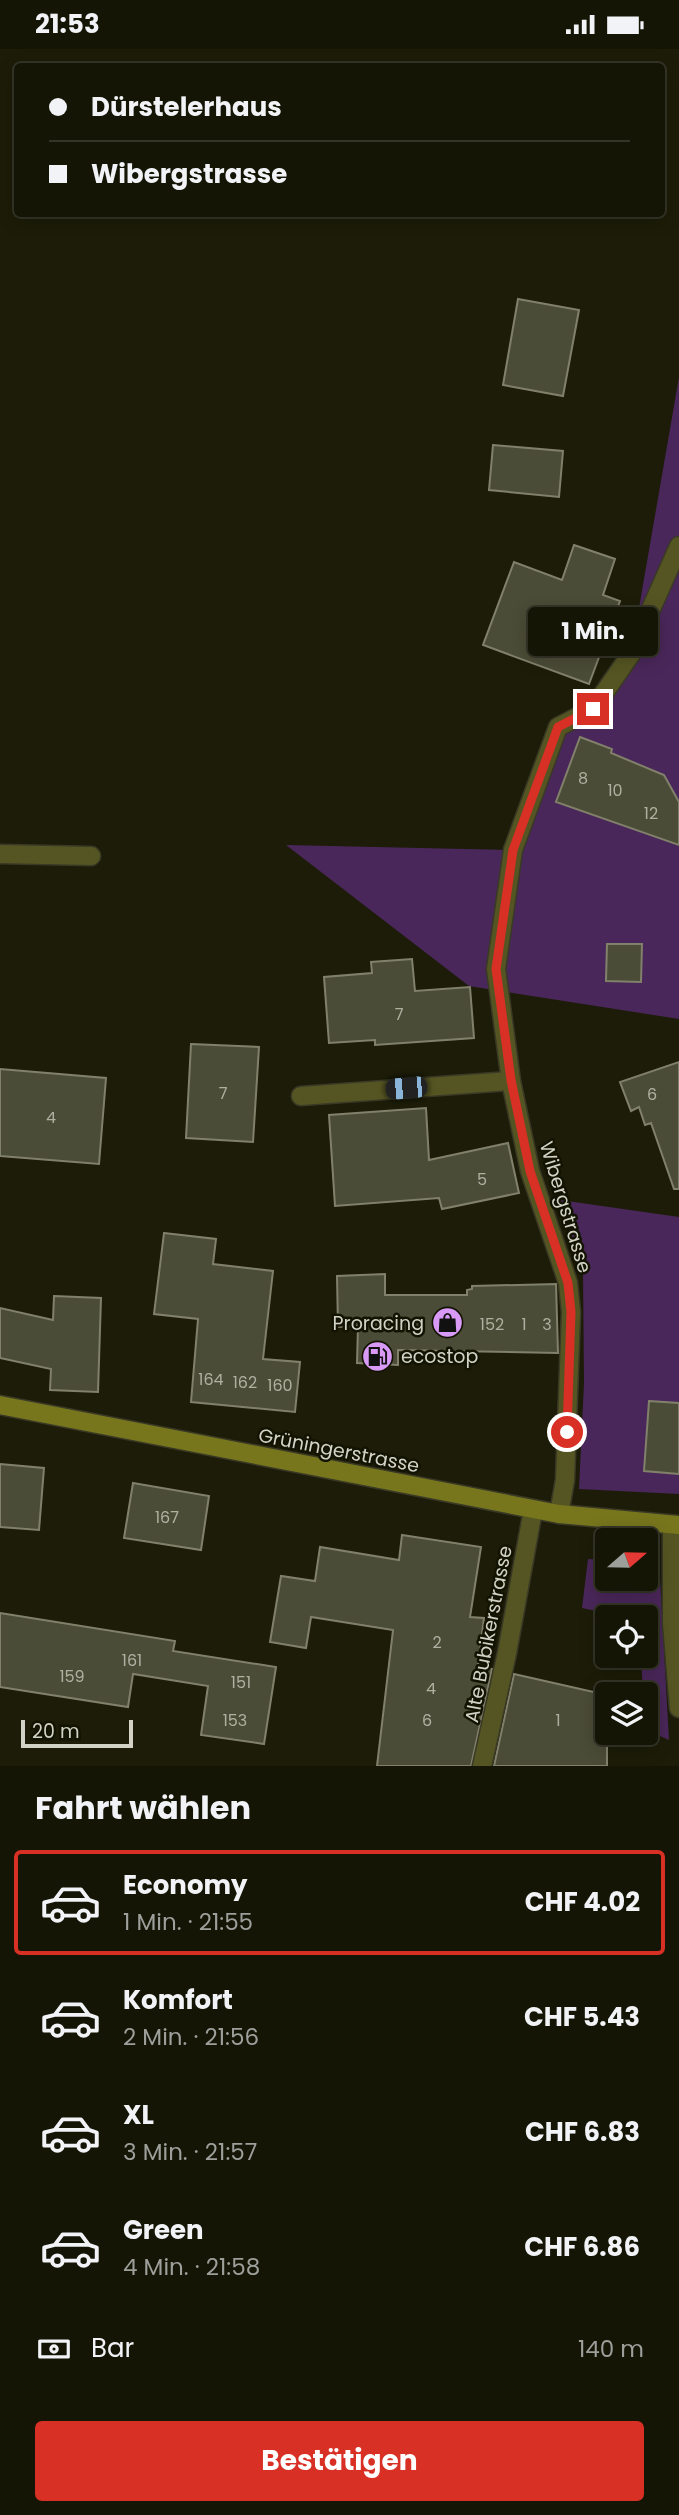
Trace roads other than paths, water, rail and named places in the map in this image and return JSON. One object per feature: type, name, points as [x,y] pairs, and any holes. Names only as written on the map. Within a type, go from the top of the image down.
[{"type":"street","name":"Wibergstrasse","points":[[559,1514],[565,1480],[571,1312],[568,1283],[530,1171],[511,1080],[496,969],[513,850],[558,727],[593,709],[631,654],[679,546]]},
{"type":"street","points":[[0,854],[91,856]]},
{"type":"street","points":[[300,1096],[511,1080]]},
{"type":"street","name":"Grüningerstrasse","points":[[0,1405],[533,1510],[676,1525],[672,1624],[679,1708]]},
{"type":"street","name":"Alte Bubikerstrasse","points":[[482,1766],[533,1510]]},
{"type":"place","name":"Proracing","points":[[447,1323]]},
{"type":"place","name":"ecostop","points":[[378,1356]]}]
